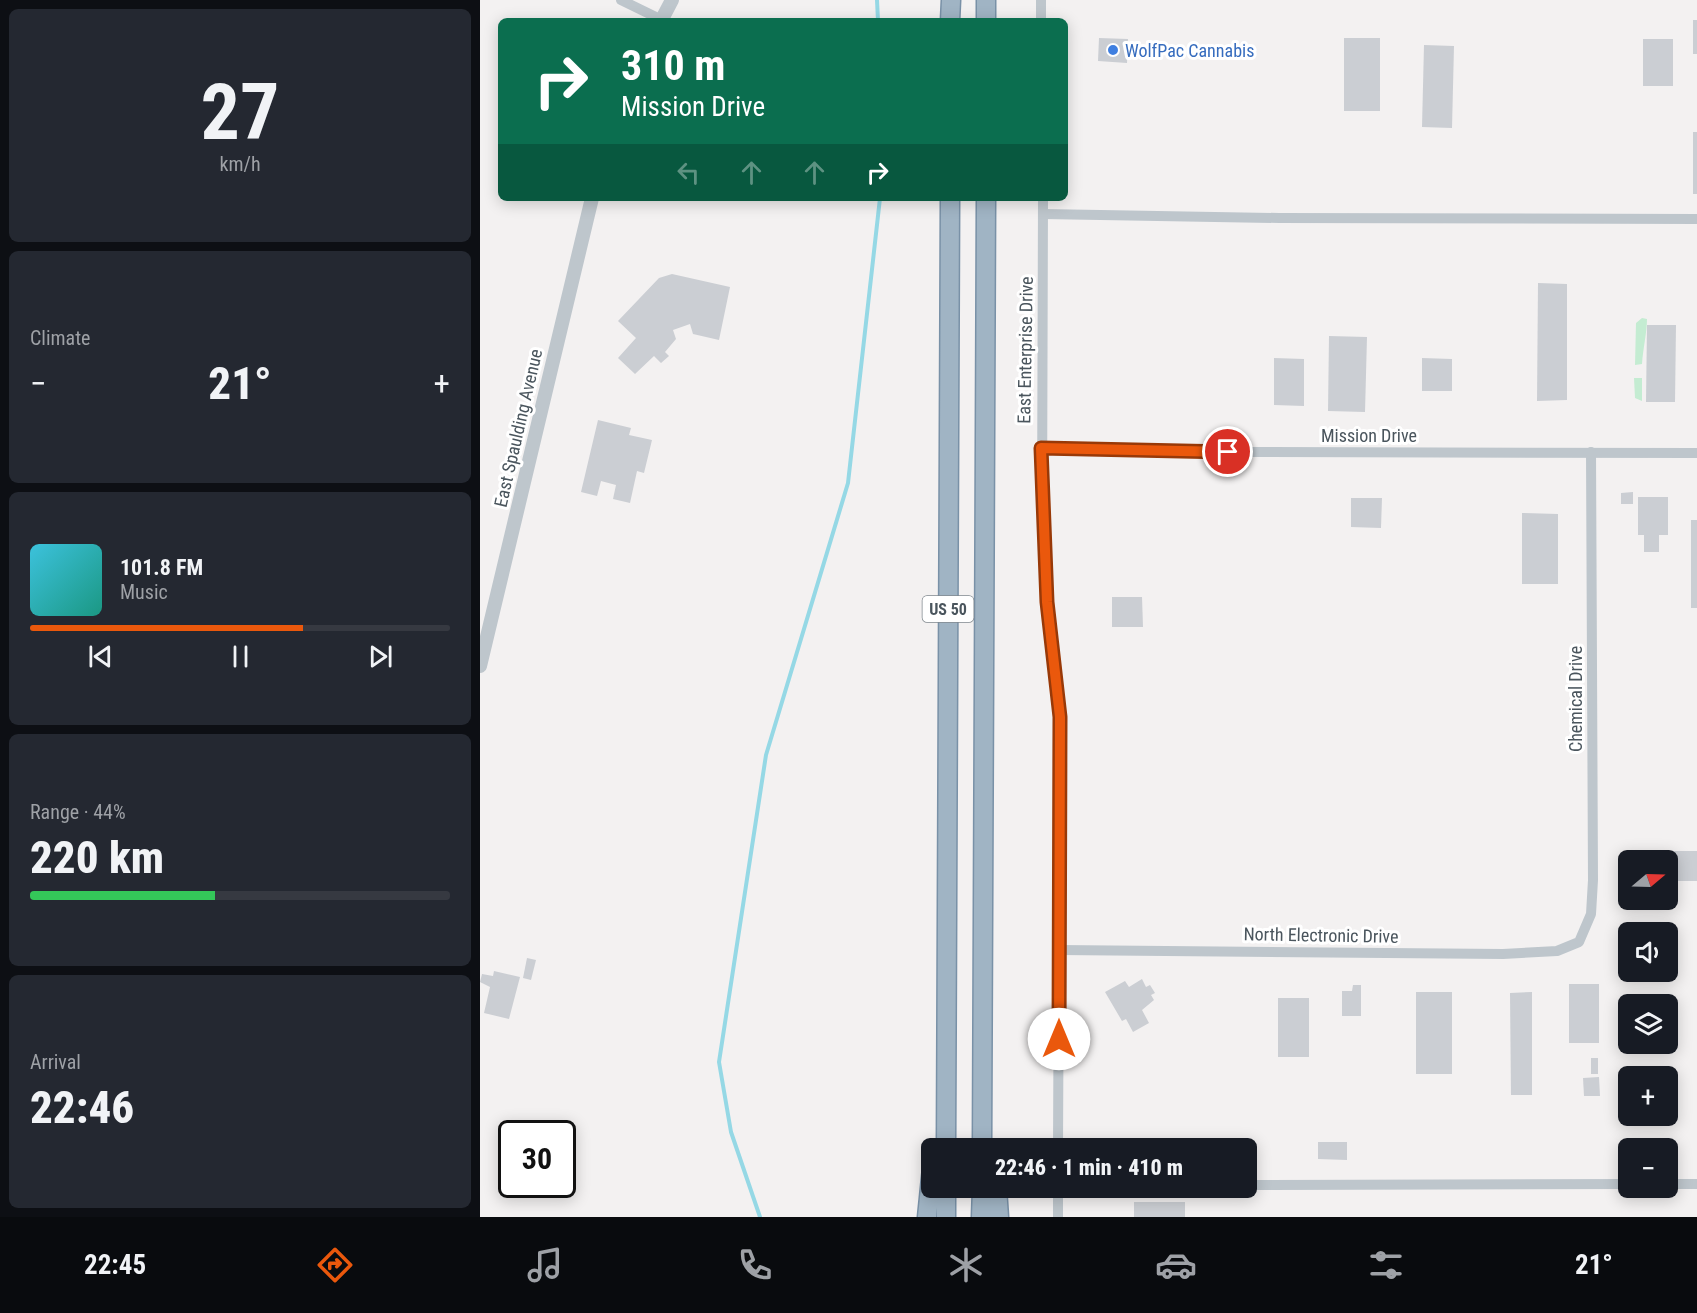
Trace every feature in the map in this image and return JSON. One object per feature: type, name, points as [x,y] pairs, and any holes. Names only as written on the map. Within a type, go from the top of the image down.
[{"type":"highway","points":[[950,18],[951,0]]},
{"type":"highway","points":[[986,0],[986,18]]},
{"type":"highway","name":"US 50","points":[[946,1138],[950,201]]},
{"type":"highway","name":"US 50","points":[[982,1138],[986,201]]},
{"type":"highway","points":[[982,993],[993,1138]]},
{"type":"highway","points":[[934,1138],[946,1020]]},
{"type":"highway","points":[[927,1217],[929,1198]]},
{"type":"highway","points":[[946,1198],[946,1217]]},
{"type":"highway","points":[[981,1217],[982,1198]]},
{"type":"highway","points":[[998,1198],[999,1217]]},
{"type":"street","points":[[621,0],[656,18]]},
{"type":"street","points":[[663,18],[672,0]]},
{"type":"street","points":[[1041,0],[1041,18]]},
{"type":"street","name":"East Spaulding Avenue","points":[[480,666],[590,201]]},
{"type":"street","name":"East Enterprise Drive","points":[[1043,201],[1041,448],[1047,602],[1060,717],[1058,1138]]},
{"type":"street","points":[[1043,214],[1279,218],[1697,219]]},
{"type":"street","name":"Mission Drive","points":[[1041,448],[1240,452],[1697,453]]},
{"type":"street","name":"Chemical Drive","points":[[1579,942],[1592,914],[1593,880],[1591,452]]},
{"type":"street","name":"North Electronic Drive","points":[[1059,950],[1503,954],[1557,951],[1579,942]]},
{"type":"street","points":[[1257,1185],[1618,1184]]},
{"type":"street","points":[[1678,1184],[1697,1184]]},
{"type":"street","points":[[1058,1198],[1058,1217]]},
{"type":"green space","points":[[1642,318],[1647,319],[1642,364],[1635,365],[1636,323]]},
{"type":"green space","points":[[1634,378],[1642,378],[1642,401],[1635,398]]},
{"type":"building","points":[[1693,20],[1697,20],[1697,54],[1693,54]]},
{"type":"building","name":"WolfPac Cannabis","points":[[1099,38],[1128,39],[1127,63],[1098,61]]},
{"type":"building","points":[[1344,38],[1380,38],[1380,111],[1344,111]]},
{"type":"building","points":[[1643,39],[1673,39],[1673,86],[1643,86]]},
{"type":"building","points":[[1424,45],[1454,46],[1452,128],[1422,127]]},
{"type":"building","points":[[1693,132],[1697,132],[1697,194],[1693,194]]},
{"type":"building","points":[[672,274],[730,287],[719,340],[693,334],[690,324],[673,330],[676,339],[665,352],[669,356],[661,363],[654,356],[635,374],[618,358],[636,338],[618,321],[659,278]]},
{"type":"building","points":[[1538,283],[1567,284],[1567,400],[1537,401]]},
{"type":"building","points":[[1647,325],[1676,325],[1675,402],[1646,402]]},
{"type":"building","points":[[1329,336],[1367,337],[1365,412],[1328,411]]},
{"type":"building","points":[[1274,358],[1304,359],[1304,406],[1274,405]]},
{"type":"building","points":[[1422,358],[1452,359],[1452,391],[1422,391]]},
{"type":"building","points":[[598,420],[631,428],[629,435],[652,440],[644,473],[637,471],[630,503],[613,499],[616,485],[601,481],[597,496],[581,492]]},
{"type":"building","points":[[1633,492],[1633,504],[1621,504],[1621,493]]},
{"type":"building","points":[[1638,497],[1668,497],[1668,535],[1659,535],[1659,552],[1644,552],[1644,535],[1638,535]]},
{"type":"building","points":[[1351,498],[1382,498],[1381,528],[1351,527]]},
{"type":"building","points":[[1522,513],[1558,514],[1558,584],[1522,584]]},
{"type":"building","points":[[1691,520],[1697,520],[1697,608],[1691,608]]},
{"type":"building","points":[[1112,597],[1142,597],[1143,627],[1112,627]]},
{"type":"building","points":[[1678,851],[1697,851],[1697,881],[1678,881]]},
{"type":"building","points":[[527,958],[536,960],[531,980],[523,978]]},
{"type":"building","points":[[494,971],[520,977],[509,1019],[484,1013],[490,987],[480,982],[482,974],[493,976]]},
{"type":"building","points":[[1142,979],[1146,987],[1150,985],[1155,993],[1151,995],[1154,1000],[1142,1010],[1149,1023],[1133,1032],[1126,1019],[1122,1021],[1105,992],[1125,981],[1129,987]]},
{"type":"building","points":[[1569,984],[1599,984],[1599,1043],[1569,1043]]},
{"type":"building","points":[[1353,985],[1361,985],[1361,1016],[1342,1016],[1342,991],[1352,991]]},
{"type":"building","points":[[1416,992],[1452,992],[1452,1074],[1416,1074]]},
{"type":"building","points":[[1532,992],[1532,1095],[1511,1095],[1510,993]]},
{"type":"building","points":[[1278,998],[1309,998],[1309,1057],[1278,1057]]},
{"type":"building","points":[[1591,1058],[1598,1058],[1598,1074],[1591,1074]]},
{"type":"building","points":[[1599,1077],[1600,1096],[1584,1096],[1583,1078]]},
{"type":"building","points":[[1318,1142],[1347,1142],[1347,1160],[1318,1159]]},
{"type":"building","points":[[1134,1202],[1185,1202],[1185,1217],[1134,1217]]},
{"type":"waterway","points":[[877,0],[878,18]]},
{"type":"waterway","points":[[760,1217],[731,1132],[719,1062],[766,755],[848,483],[880,201]]},
{"type":"place","name":"WolfPac Cannabis","points":[[1113,50]]},
{"type":"route","points":[[1059,1039],[1060,717],[1047,602],[1041,448],[1228,452]]}]
